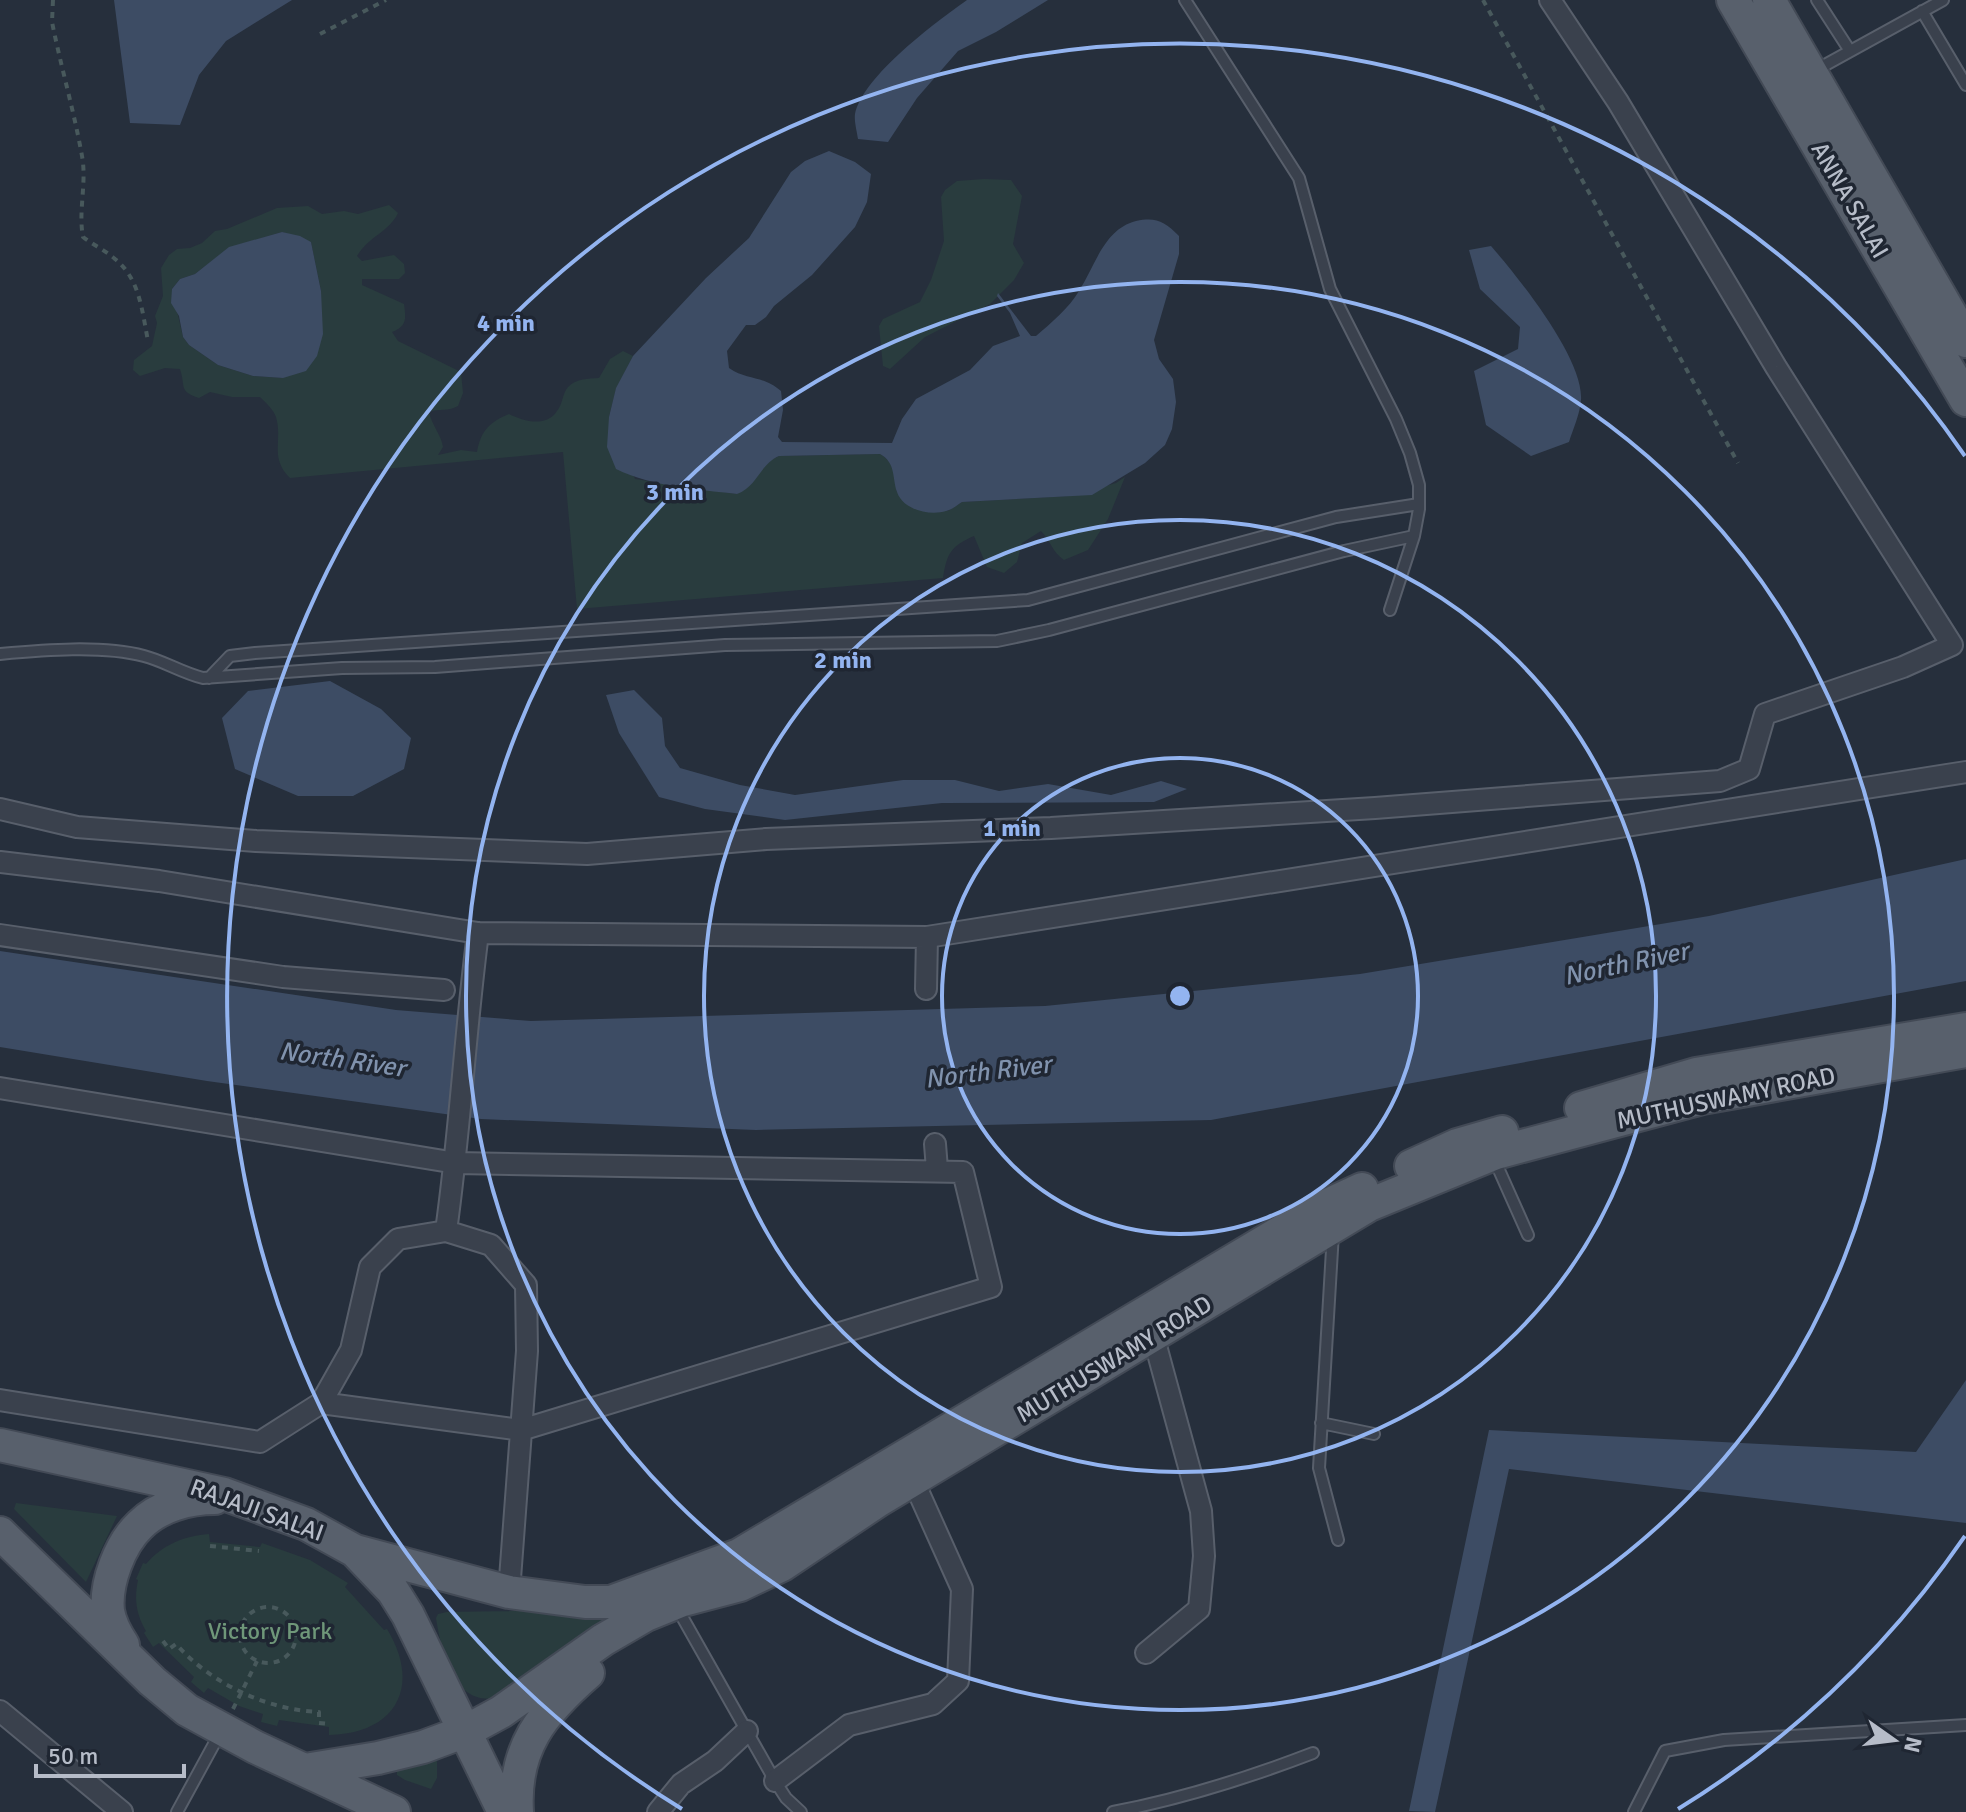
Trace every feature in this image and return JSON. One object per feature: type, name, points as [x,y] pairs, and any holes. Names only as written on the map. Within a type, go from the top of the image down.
[{"type":"main road","name":"ANNA SALAI","points":[[1733,0],[1966,400]]},
{"type":"main road","name":"ANNA SALAI","points":[[1769,0],[1966,341]]},
{"type":"main road","name":"MUTHUSWAMY ROAD","points":[[305,1770],[378,1758],[423,1747],[466,1731],[513,1704],[622,1628],[674,1604],[740,1585],[782,1565],[913,1480],[1369,1205],[1494,1144],[1696,1074],[1966,1029]]},
{"type":"main road","name":"MUTHUSWAMY ROAD","points":[[355,1551],[509,1592],[585,1602],[611,1602],[739,1555],[1321,1208],[1457,1145],[1494,1144],[1702,1098],[1966,1051]]},
{"type":"main road","name":"RAJAJI SALAI","points":[[0,1445],[181,1483],[237,1499],[306,1524],[355,1551],[393,1591],[408,1615],[504,1812]]},
{"type":"main road","points":[[135,1665],[117,1636],[108,1612],[109,1587],[127,1543],[140,1525],[178,1503],[203,1498],[237,1499]]},
{"type":"main road","points":[[0,1533],[135,1665],[187,1710],[226,1722],[305,1770],[377,1808]]},
{"type":"main road","points":[[517,1812],[518,1774],[533,1734],[546,1714],[570,1689],[644,1633],[674,1604]]},
{"type":"street","points":[[0,809],[77,827],[151,833],[256,841],[587,854],[766,839],[1051,828],[1375,808],[1720,781],[1749,769],[1765,714],[1903,667],[1952,645],[1776,367],[1618,102],[1550,0]]},
{"type":"street","points":[[0,862],[159,881],[478,933],[927,937],[1966,772]]},
{"type":"street","points":[[446,1231],[456,1163],[478,933]]},
{"type":"street","points":[[0,935],[283,977],[444,990]]},
{"type":"street","points":[[926,989],[927,937]]},
{"type":"street","points":[[0,1088],[456,1163],[937,1169],[963,1172],[991,1287],[521,1430],[321,1403]]},
{"type":"street","points":[[935,1144],[937,1169]]},
{"type":"street","points":[[0,1400],[260,1442],[321,1403],[351,1350],[370,1267],[398,1239],[446,1231],[491,1245],[526,1285],[527,1351],[509,1592]]},
{"type":"street","points":[[1146,1653],[1199,1609],[1204,1556],[1201,1511],[1153,1335]]},
{"type":"street","points":[[775,1781],[849,1725],[933,1704],[958,1681],[962,1589],[913,1480]]},
{"type":"street","points":[[0,1711],[122,1812]]},
{"type":"street","points":[[658,1812],[681,1784],[715,1761],[747,1731]]},
{"type":"lane","points":[[1185,0],[1299,178],[1330,289],[1410,453],[1419,485],[1419,504],[1414,536],[1390,610]]},
{"type":"lane","points":[[1817,0],[1850,51]]},
{"type":"lane","points":[[1811,73],[1943,0]]},
{"type":"lane","points":[[1922,11],[1966,85]]},
{"type":"lane","points":[[209,678],[230,656],[255,653],[1028,600],[1336,517],[1419,504]]},
{"type":"lane","points":[[0,654],[129,652],[185,674],[209,678],[342,668],[435,667],[725,645],[997,641],[1049,630],[1344,551],[1414,536]]},
{"type":"lane","points":[[1494,1144],[1499,1170],[1528,1235]]},
{"type":"lane","points":[[1333,1227],[1319,1468],[1338,1540]]},
{"type":"lane","points":[[1321,1423],[1374,1434]]},
{"type":"lane","points":[[674,1604],[775,1781],[786,1798],[801,1812]]},
{"type":"lane","points":[[177,1812],[226,1722]]},
{"type":"lane","points":[[1634,1812],[1665,1751],[1724,1740],[1966,1725]]},
{"type":"lane","points":[[1113,1812],[1129,1811],[1255,1775],[1313,1753]]},
{"type":"path","points":[[53,0],[52,22],[83,158],[85,194],[80,225],[83,237],[114,258],[131,275],[140,298],[148,341]]},
{"type":"path","points":[[320,34],[386,0]]},
{"type":"path","points":[[1483,0],[1738,463]]},
{"type":"path","points":[[210,1546],[259,1551]]},
{"type":"path","points":[[259,1609],[278,1609],[292,1621],[296,1639],[293,1649],[280,1661],[257,1661],[242,1646],[241,1628],[250,1613],[259,1609]]},
{"type":"path","points":[[163,1641],[169,1649],[176,1644],[199,1665],[242,1691],[278,1706],[319,1712],[319,1723],[329,1724]]},
{"type":"path","points":[[226,1722],[257,1661]]},
{"type":"green space","points":[[1011,180],[1022,196],[1013,244],[1024,263],[1014,280],[990,304],[925,337],[890,369],[883,366],[879,326],[883,319],[920,302],[931,280],[944,241],[941,197],[957,181]]},
{"type":"green space","points":[[389,205],[398,213],[357,256],[362,261],[394,255],[404,264],[405,273],[399,279],[362,279],[362,285],[404,304],[404,321],[392,332],[398,341],[461,372],[463,393],[458,406],[429,412],[443,447],[438,455],[461,450],[477,452],[487,428],[509,414],[527,421],[547,420],[559,408],[571,384],[599,378],[610,359],[623,351],[633,356],[616,389],[609,417],[635,479],[737,494],[771,460],[779,456],[880,454],[891,466],[897,492],[948,511],[962,502],[1070,496],[1116,483],[1125,477],[1108,519],[1088,550],[1064,560],[1041,531],[1022,543],[1017,562],[1004,573],[987,567],[974,536],[951,551],[943,578],[577,609],[563,452],[290,478],[278,456],[276,417],[260,397],[232,397],[210,392],[199,398],[185,390],[180,369],[165,368],[140,376],[133,370],[134,360],[152,346],[157,323],[155,316],[163,296],[161,268],[177,249],[190,248],[202,243],[215,231],[277,208],[308,206],[322,214],[344,211],[358,214]],"holes":[[[282,232],[311,242],[321,291],[283,378],[253,376],[218,365],[189,345],[183,337],[172,289],[180,279],[195,274],[229,248]]]},
{"type":"green space","points":[[16,1503],[117,1516],[86,1582],[14,1509]]},
{"type":"green space","name":"Victory Park","points":[[209,1534],[210,1542],[260,1547],[262,1543],[310,1560],[348,1583],[345,1587],[384,1630],[387,1629],[397,1650],[402,1669],[402,1687],[396,1703],[386,1716],[371,1726],[329,1735],[329,1727],[279,1720],[277,1726],[261,1722],[263,1714],[239,1706],[208,1688],[204,1693],[191,1682],[194,1677],[159,1643],[153,1647],[144,1633],[146,1631],[137,1606],[136,1579],[143,1563],[146,1564],[175,1542]]},
{"type":"green space","points":[[629,1609],[501,1697],[485,1699],[472,1695],[453,1676],[442,1648],[436,1618],[438,1614],[447,1612]]},
{"type":"green space","points":[[437,1758],[437,1778],[431,1789],[397,1775],[397,1768]]},
{"type":"water","points":[[114,0],[292,0],[226,41],[199,75],[180,125],[130,123]]},
{"type":"water","points":[[967,0],[1048,0],[958,51],[917,98],[888,142],[858,139],[855,114],[872,83],[902,51]]},
{"type":"water","points":[[829,151],[855,162],[871,174],[867,202],[855,227],[812,275],[774,306],[766,317],[755,325],[746,325],[727,351],[729,368],[768,382],[781,391],[783,410],[778,437],[782,442],[892,443],[902,419],[916,399],[970,370],[993,346],[1020,336],[998,293],[1031,336],[1036,336],[1075,297],[1108,240],[1116,232],[1136,221],[1154,220],[1179,236],[1179,254],[1154,340],[1159,359],[1173,379],[1176,402],[1172,429],[1165,445],[1145,463],[1092,495],[962,502],[948,510],[932,513],[911,507],[900,498],[891,466],[880,454],[779,456],[767,464],[744,491],[737,494],[660,484],[616,469],[607,447],[609,417],[616,388],[633,356],[706,278],[749,238],[791,172],[805,161]]},
{"type":"water","points":[[282,232],[311,242],[321,291],[323,334],[317,356],[306,371],[283,378],[253,376],[218,365],[189,345],[183,337],[179,316],[171,303],[172,289],[180,279],[195,274],[229,247]]},
{"type":"water","points":[[1491,246],[1547,319],[1572,363],[1579,383],[1581,400],[1569,442],[1531,456],[1486,425],[1474,371],[1518,349],[1520,327],[1480,289],[1469,250]]},
{"type":"water","points":[[330,681],[381,709],[411,738],[404,769],[353,796],[298,796],[235,769],[222,718],[248,691]]},
{"type":"water","points":[[634,690],[662,718],[665,746],[680,768],[740,785],[795,795],[903,780],[955,780],[999,791],[1048,784],[1111,795],[1161,781],[1187,789],[1154,802],[942,803],[785,820],[705,809],[659,797],[619,733],[606,695]]},
{"type":"water","name":"North River","points":[[1966,859],[1966,981],[1211,1120],[756,1130],[481,1119],[207,1081],[0,1047],[0,951],[396,1010],[531,1021],[1045,1006],[1360,974],[1709,916]]},
{"type":"water","points":[[1966,1380],[1966,1523],[1509,1469],[1435,1812],[1409,1811],[1489,1430],[1916,1452]]}]
